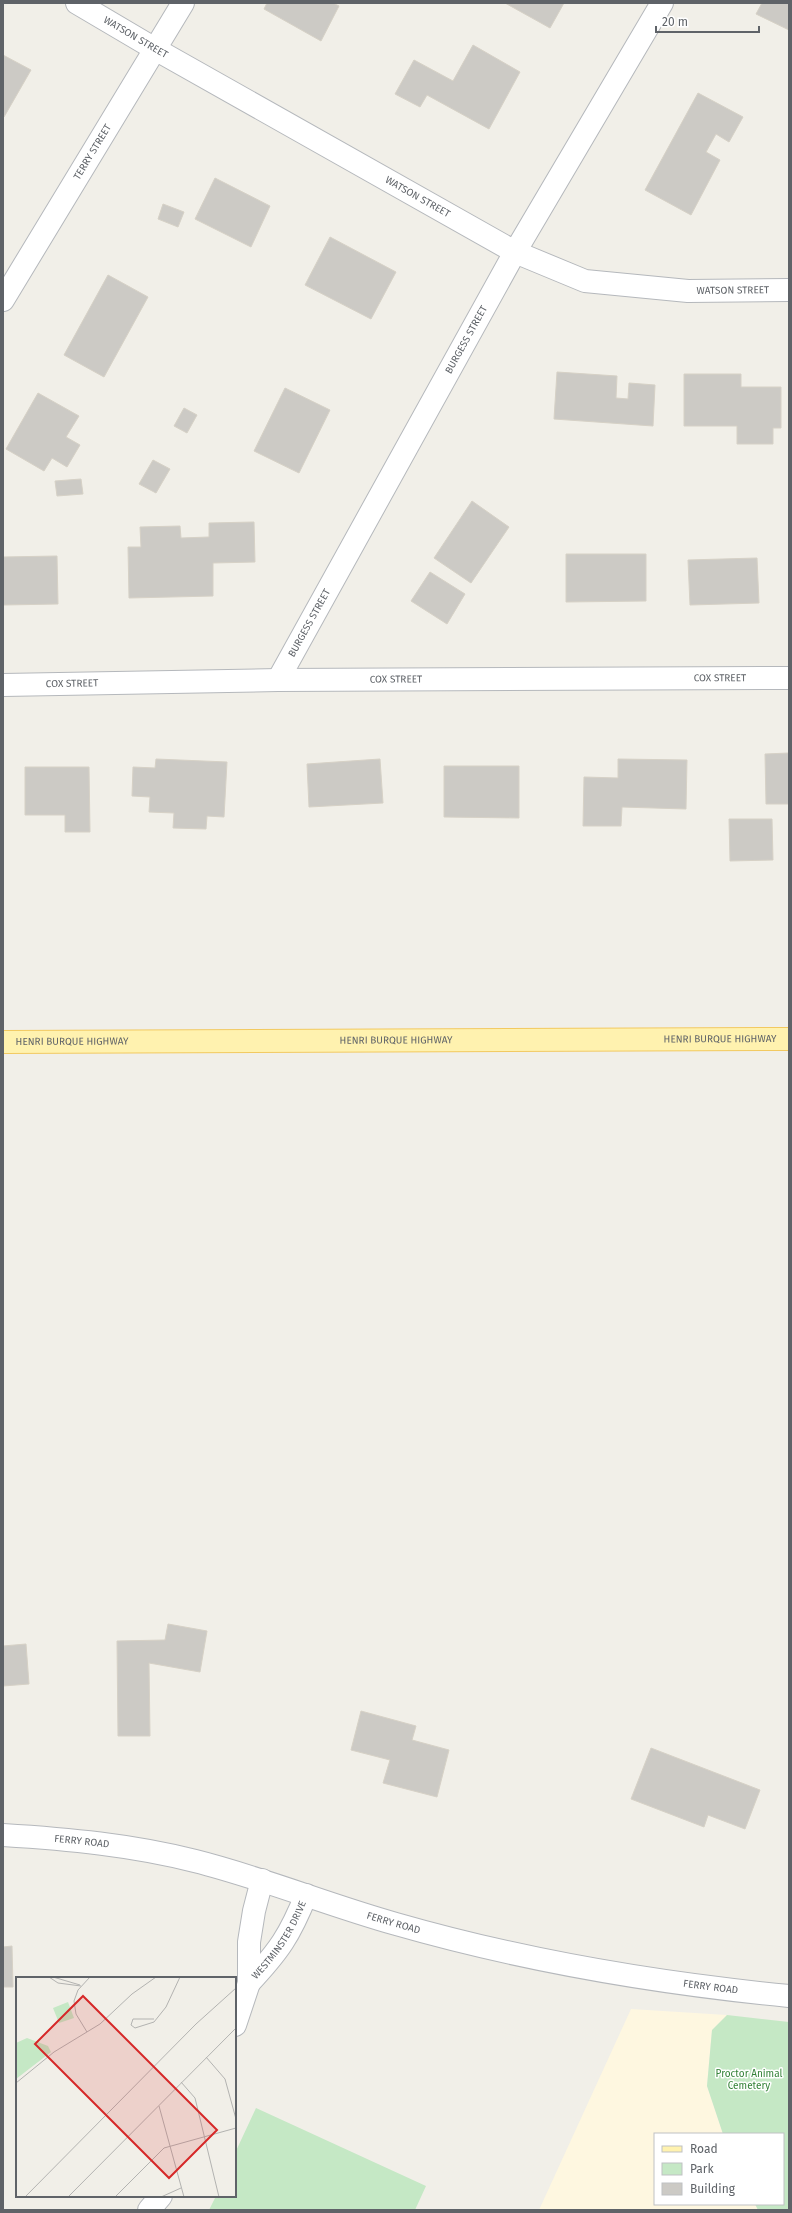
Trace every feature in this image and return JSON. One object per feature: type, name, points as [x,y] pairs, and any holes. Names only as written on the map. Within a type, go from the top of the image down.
[{"type":"main road","name":"HENRI BURQUE HIGHWAY","points":[[3,1042],[789,1039]]},
{"type":"street","name":"WATSON STREET","points":[[77,3],[155,50],[515,252],[585,281],[688,291],[789,290]]},
{"type":"street","name":"TERRY STREET","points":[[3,300],[183,3]]},
{"type":"street","name":"BURGESS STREET","points":[[278,680],[515,252],[662,3]]},
{"type":"street","name":"COX STREET","points":[[3,685],[278,680],[789,678]]},
{"type":"street","name":"FERRY ROAD","points":[[3,1836],[90,1842],[146,1850],[194,1861],[262,1880],[395,1924],[514,1955],[694,1987],[789,1996]]},
{"type":"street","name":"WESTMINSTER DRIVE","points":[[236,2022],[249,1983],[248,1942],[262,1880]]},
{"type":"street","name":"WESTMINSTER DRIVE","points":[[249,1983],[276,1955],[292,1928],[306,1895]]},
{"type":"street","points":[[149,2210],[160,2197]]},
{"type":"shaded area","points":[[631,2009],[727,2015],[712,2030],[707,2086],[723,2133],[654,2133],[654,2205],[756,2205],[758,2210],[539,2210]]},
{"type":"green space","name":"Proctor Animal Cemetery","points":[[727,2015],[789,2022],[789,2210],[758,2210],[756,2205],[784,2205],[784,2133],[723,2133],[707,2086],[712,2030]]},
{"type":"green space","points":[[256,2108],[426,2186],[415,2210],[209,2210],[216,2197],[236,2197],[236,2151]]},
{"type":"building","points":[[267,3],[333,3],[339,6],[321,41],[264,9]]},
{"type":"building","points":[[505,3],[564,3],[550,28]]},
{"type":"building","points":[[762,3],[789,3],[789,30],[756,14]]},
{"type":"building","points":[[473,45],[520,72],[489,129],[427,95],[420,107],[395,94],[414,60],[453,81]]},
{"type":"building","points":[[3,55],[31,70],[4,117],[3,117]]},
{"type":"building","points":[[698,93],[743,117],[729,142],[716,134],[706,152],[720,160],[691,215],[645,190]]},
{"type":"building","points":[[215,178],[270,206],[251,247],[195,219]]},
{"type":"building","points":[[163,204],[184,212],[178,227],[158,219]]},
{"type":"building","points":[[330,237],[396,272],[371,319],[305,285]]},
{"type":"building","points":[[108,275],[148,297],[104,377],[64,355]]},
{"type":"building","points":[[557,372],[617,376],[616,398],[628,399],[629,383],[655,385],[653,426],[554,419]]},
{"type":"building","points":[[684,374],[741,374],[741,387],[781,387],[781,428],[773,428],[773,444],[737,444],[737,426],[684,426]]},
{"type":"building","points":[[285,388],[330,410],[299,473],[254,451]]},
{"type":"building","points":[[38,393],[79,416],[66,437],[80,445],[67,467],[52,458],[44,471],[6,449]]},
{"type":"building","points":[[184,408],[197,415],[187,433],[174,426]]},
{"type":"building","points":[[153,460],[170,469],[156,493],[139,484]]},
{"type":"building","points":[[81,479],[83,494],[57,496],[55,481]]},
{"type":"building","points":[[472,501],[509,527],[471,583],[434,558]]},
{"type":"building","points":[[254,522],[255,562],[213,563],[213,596],[129,598],[128,547],[141,547],[140,527],[180,526],[181,538],[209,537],[209,523]]},
{"type":"building","points":[[566,554],[646,554],[646,601],[566,602]]},
{"type":"building","points":[[57,556],[58,604],[3,605],[3,557]]},
{"type":"building","points":[[757,558],[759,603],[690,605],[688,560]]},
{"type":"building","points":[[430,572],[465,594],[447,624],[411,601]]},
{"type":"building","points":[[789,753],[789,804],[766,804],[765,754]]},
{"type":"building","points":[[156,759],[227,762],[224,817],[207,816],[206,829],[173,828],[174,813],[149,812],[150,797],[132,796],[133,767],[155,768]]},
{"type":"building","points":[[380,759],[383,803],[309,807],[307,764]]},
{"type":"building","points":[[618,759],[687,760],[686,809],[622,807],[621,826],[583,826],[584,777],[618,778]]},
{"type":"building","points":[[444,766],[519,766],[519,818],[444,817]]},
{"type":"building","points":[[25,767],[89,767],[90,832],[65,832],[65,815],[25,815]]},
{"type":"building","points":[[729,819],[772,819],[773,860],[730,861]]},
{"type":"building","points":[[168,1624],[207,1631],[200,1672],[149,1663],[150,1736],[118,1736],[117,1641],[165,1640]]},
{"type":"building","points":[[26,1644],[29,1684],[3,1686],[3,1646]]},
{"type":"building","points":[[361,1711],[416,1726],[412,1740],[449,1750],[437,1797],[383,1783],[390,1760],[351,1750]]},
{"type":"building","points":[[651,1748],[760,1790],[745,1829],[708,1815],[704,1827],[631,1799]]},
{"type":"building","points":[[12,1946],[13,1987],[3,1987],[3,1947]]}]
